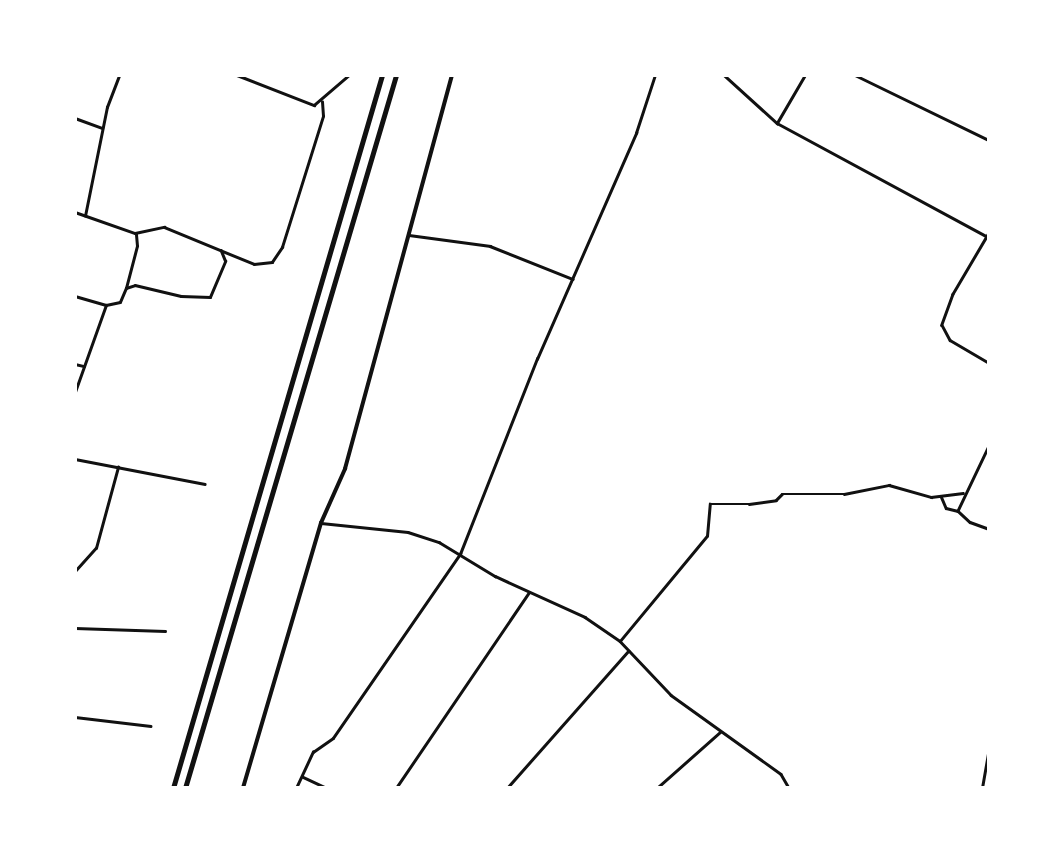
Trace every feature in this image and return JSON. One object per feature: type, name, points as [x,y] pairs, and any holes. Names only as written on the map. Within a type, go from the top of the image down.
[{"type":"highway","points":[[173,788],[382,75]]},
{"type":"highway","points":[[185,788],[396,75]]},
{"type":"street","points":[[85,216],[103,129],[119,75]]},
{"type":"street","points":[[169,75],[181,75]]},
{"type":"street","points":[[237,75],[302,104],[323,102],[349,75]]},
{"type":"street","points":[[243,788],[321,523],[345,469],[452,75]]},
{"type":"street","points":[[296,788],[313,752],[333,738],[460,554],[636,133],[655,75]]},
{"type":"street","points":[[724,75],[778,123],[987,234],[953,294],[942,325],[950,340],[989,363]]},
{"type":"street","points":[[778,123],[805,75]]},
{"type":"street","points":[[855,75],[989,140]]},
{"type":"street","points":[[75,212],[135,233],[163,227],[264,266],[279,256],[323,117],[323,102]]},
{"type":"street","points":[[75,118],[103,129]]},
{"type":"street","points":[[75,296],[106,305],[120,302],[137,246],[135,233]]},
{"type":"street","points":[[409,235],[490,246],[573,279]]},
{"type":"street","points":[[126,288],[135,285],[181,296],[210,297],[225,261],[221,251]]},
{"type":"street","points":[[75,392],[106,305]]},
{"type":"street","points":[[75,364],[84,366]]},
{"type":"street","points":[[958,511],[963,494],[989,446]]},
{"type":"street","points":[[75,459],[205,484]]},
{"type":"street","points":[[75,571],[96,548],[118,467]]},
{"type":"street","points":[[620,641],[707,536],[710,504],[749,504],[776,500],[782,494],[844,494],[889,485],[931,497],[963,494]]},
{"type":"street","points":[[941,496],[946,508],[958,511],[970,522],[989,529]]},
{"type":"street","points":[[321,523],[408,532],[460,554],[528,593],[585,617],[620,641],[671,695],[721,730],[788,786]]},
{"type":"street","points":[[396,788],[528,593]]},
{"type":"street","points":[[75,628],[165,631]]},
{"type":"street","points":[[507,788],[628,651]]},
{"type":"street","points":[[75,717],[150,726]]},
{"type":"street","points":[[657,788],[721,730]]},
{"type":"street","points":[[982,788],[989,748]]},
{"type":"street","points":[[303,777],[327,788]]},
{"type":"street","points":[[782,788],[788,786]]}]
